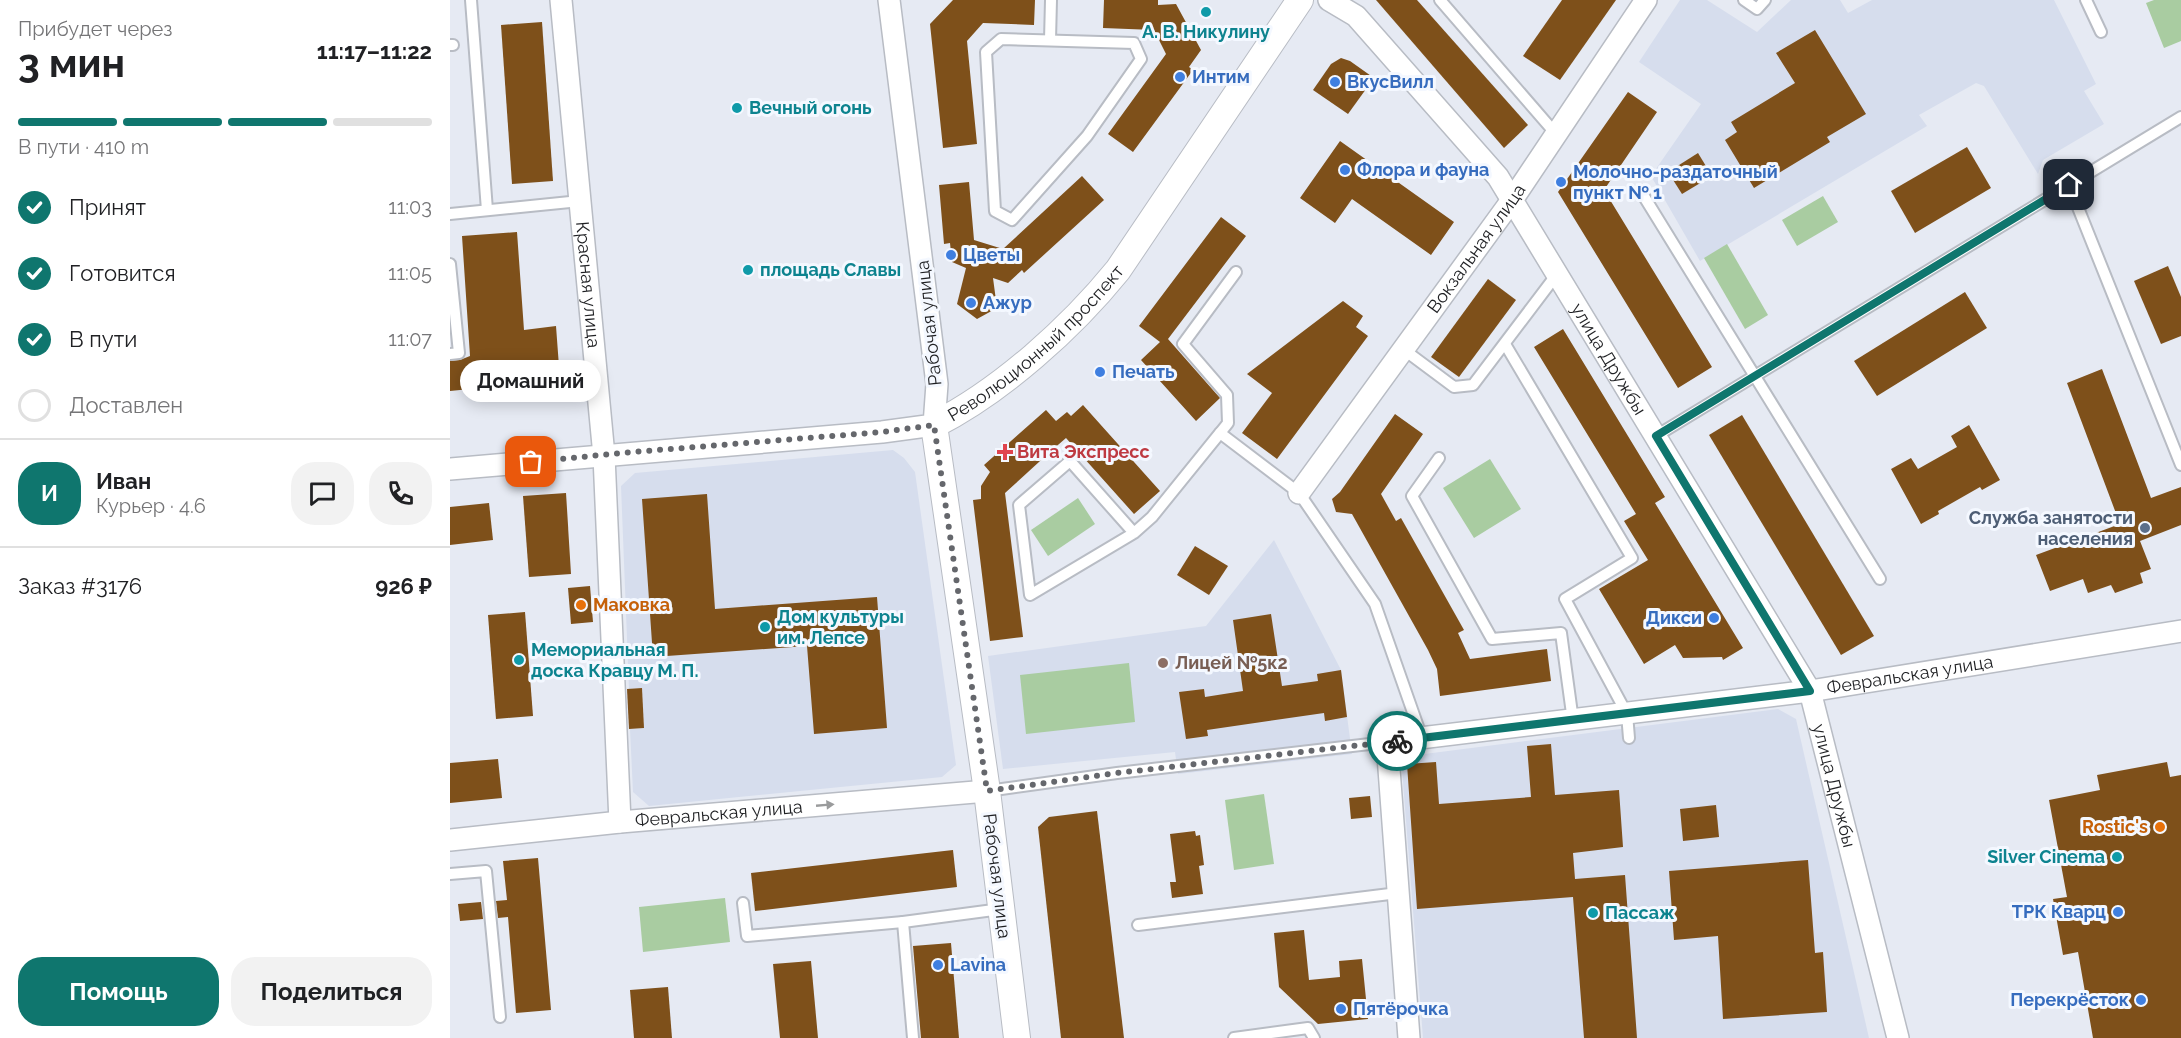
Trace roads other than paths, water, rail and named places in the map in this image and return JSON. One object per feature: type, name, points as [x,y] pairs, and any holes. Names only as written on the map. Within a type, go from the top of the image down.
[{"type":"street","name":"Красная улица","points":[[561,0],[604,456],[620,822]]},
{"type":"street","name":"Рабочая улица","points":[[889,0],[938,384],[934,425],[987,791],[1017,1038]]},
{"type":"street","name":"Революционный проспект","points":[[450,469],[882,432],[934,425],[961,411],[995,388],[1062,330],[1097,296],[1118,270],[1300,0]]},
{"type":"street","name":"улица Дружбы","points":[[1329,0],[1356,16],[1498,177],[1810,691],[1898,1038]]},
{"type":"street","name":"Вокзальная улица","points":[[1299,493],[1512,200],[1646,0]]},
{"type":"street","name":"Февральская улица","points":[[1387,742],[1810,691],[2181,631]]},
{"type":"street","points":[[1387,742],[1398,797],[1398,893],[1408,930],[1413,1032]]},
{"type":"street","name":"Февральская улица","points":[[450,840],[620,822],[987,791]]},
{"type":"lane","points":[[471,0],[487,210]]},
{"type":"lane","points":[[1050,40],[1051,0]]},
{"type":"lane","points":[[1440,0],[1556,134]]},
{"type":"lane","points":[[1744,0],[1757,9],[1765,0]]},
{"type":"lane","points":[[2086,0],[2101,32]]},
{"type":"lane","points":[[1001,39],[1050,40],[1134,43],[1141,59],[1087,136],[1012,220],[995,211],[986,52],[1001,39]]},
{"type":"lane","points":[[1656,436],[2181,117]]},
{"type":"lane","points":[[2069,185],[2181,465]]},
{"type":"lane","points":[[1640,190],[1880,579]]},
{"type":"lane","points":[[450,214],[580,201]]},
{"type":"lane","points":[[450,264],[459,353],[450,354]]},
{"type":"lane","points":[[1134,533],[1070,461],[1018,505],[1030,595],[1134,533],[1152,517],[1228,423],[1227,395],[1183,344],[1236,272]]},
{"type":"lane","points":[[1403,349],[1454,387],[1473,385],[1557,274]]},
{"type":"lane","points":[[1504,344],[1632,558],[1565,599],[1627,714],[1629,738]]},
{"type":"lane","points":[[1220,433],[1299,493],[1375,604],[1422,738]]},
{"type":"lane","points":[[1439,458],[1412,496],[1492,639],[1561,633],[1573,721]]},
{"type":"lane","points":[[987,791],[1117,773],[1387,742]]},
{"type":"lane","points":[[450,874],[486,871],[500,1017]]},
{"type":"lane","points":[[1138,925],[1398,893]]},
{"type":"lane","points":[[743,903],[747,936],[903,922],[1001,909]]},
{"type":"lane","points":[[903,922],[913,1038]]},
{"type":"lane","points":[[1234,1038],[1308,1028],[1314,1038]]},
{"type":"place","name":"А. В. Никулину","points":[[1206,12]]},
{"type":"place","name":"Интим","points":[[1180,77]]},
{"type":"place","name":"ВкусВилл","points":[[1335,82]]},
{"type":"place","name":"Вечный огонь","points":[[737,108]]},
{"type":"place","name":"Флора и фауна","points":[[1345,170]]},
{"type":"place","name":"Молочно-раздаточный пункт № 1","points":[[1561,182]]},
{"type":"place","name":"Цветы","points":[[951,255]]},
{"type":"place","name":"площадь Славы","points":[[748,270]]},
{"type":"place","name":"Ажур","points":[[971,303]]},
{"type":"place","name":"Печать","points":[[1100,372]]},
{"type":"place","name":"Вита Экспресс","points":[[1005,452]]},
{"type":"place","name":"Домашний","points":[[531,462]]},
{"type":"place","name":"Служба занятости населения","points":[[2145,528]]},
{"type":"place","name":"Маковка","points":[[581,605]]},
{"type":"place","name":"Дикси","points":[[1714,618]]},
{"type":"place","name":"Дом культуры им. Лепсе","points":[[765,627]]},
{"type":"place","name":"Мемориальная доска Кравцу М. П.","points":[[519,660]]},
{"type":"place","name":"Лицей №5к2","points":[[1163,663]]},
{"type":"place","name":"Rostic's","points":[[2160,827]]},
{"type":"place","name":"Silver Cinema","points":[[2117,857]]},
{"type":"place","name":"ТРК Кварц","points":[[2118,912]]},
{"type":"place","name":"Пассаж","points":[[1593,913]]},
{"type":"place","name":"Lavina","points":[[938,965]]},
{"type":"place","name":"Перекрёсток","points":[[2141,1000]]},
{"type":"place","name":"Пятёрочка","points":[[1341,1009]]}]
